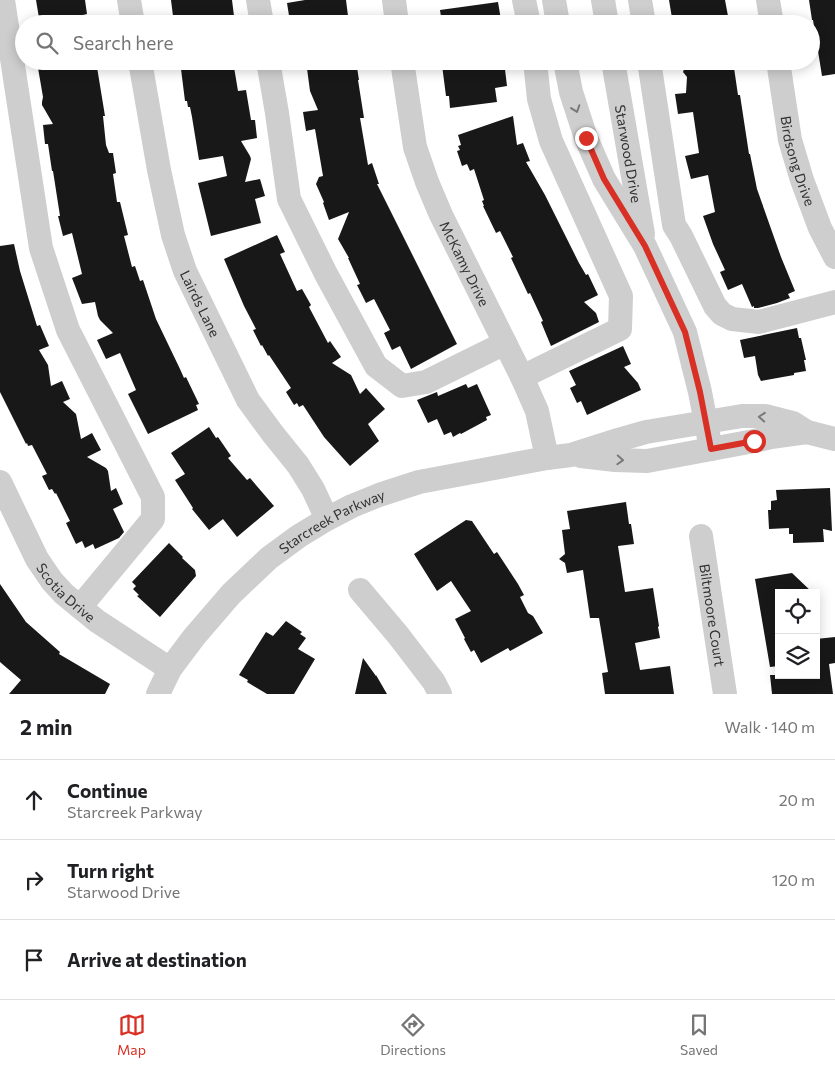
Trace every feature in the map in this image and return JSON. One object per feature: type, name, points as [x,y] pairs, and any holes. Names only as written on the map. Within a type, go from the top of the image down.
[{"type":"street","points":[[3,0],[41,248],[68,330],[153,497],[154,518],[80,607]]},
{"type":"street","points":[[129,0],[132,15]]},
{"type":"street","points":[[258,0],[260,15]]},
{"type":"street","points":[[394,0],[396,15]]},
{"type":"street","points":[[524,0],[527,15]]},
{"type":"street","points":[[554,0],[556,15]]},
{"type":"street","points":[[603,0],[606,15]]},
{"type":"street","points":[[640,0],[642,15]]},
{"type":"street","points":[[768,0],[770,15]]},
{"type":"street","name":"Lairds Lane","points":[[141,70],[158,170],[173,234],[185,271],[248,400],[298,465],[313,489],[327,519]]},
{"type":"street","points":[[270,70],[289,199],[326,274],[376,366],[402,386],[426,382],[505,343]]},
{"type":"street","name":"McKamy Drive","points":[[403,70],[415,147],[427,182],[522,377],[537,412],[547,458]]},
{"type":"street","points":[[522,377],[620,329],[621,296],[551,141],[539,99],[536,70]]},
{"type":"street","name":"Starwood Drive","points":[[567,70],[571,92],[586,138],[604,179],[645,246],[685,332],[700,392],[711,449]]},
{"type":"street","name":"Starwood Drive","points":[[615,70],[645,246]]},
{"type":"street","points":[[650,70],[674,225],[715,306],[722,314],[732,319],[759,322],[835,302]]},
{"type":"street","name":"Birdsong Drive","points":[[779,70],[790,140],[802,180],[820,228],[835,257]]},
{"type":"street","name":"Starcreek Parkway","points":[[158,694],[170,669],[194,637],[231,594],[269,558],[299,536],[327,519],[379,495],[419,482],[571,455],[646,432],[742,416],[766,416],[793,423],[807,432],[835,439]]},
{"type":"street","name":"Starcreek Parkway","points":[[571,455],[615,460],[647,461],[807,432]]},
{"type":"street","name":"Scotia Drive","points":[[0,482],[37,560],[52,581],[64,594],[97,621],[170,669]]},
{"type":"street","name":"Biltmoore Court","points":[[701,536],[725,694]]},
{"type":"street","points":[[360,590],[398,635],[434,682],[440,694]]},
{"type":"building","points":[[36,0],[85,0],[87,14],[38,15]]},
{"type":"building","points":[[171,0],[232,0],[234,15],[173,15]]},
{"type":"building","points":[[305,0],[346,0],[348,15],[289,15],[287,3]]},
{"type":"building","points":[[669,0],[725,0],[728,15],[672,15]]},
{"type":"building","points":[[809,0],[835,0],[835,74],[822,76],[820,64],[820,15],[811,15]]},
{"type":"building","points":[[498,2],[500,15],[441,15],[440,10]]},
{"type":"building","points":[[38,70],[97,70],[105,116],[103,116],[106,145],[109,153],[113,153],[116,173],[113,174],[117,202],[120,202],[128,235],[124,236],[132,267],[135,266],[140,281],[143,280],[156,319],[184,378],[186,377],[199,404],[196,405],[198,410],[148,434],[128,394],[136,390],[120,353],[106,359],[97,340],[113,333],[100,320],[95,302],[82,304],[72,278],[82,274],[72,233],[63,236],[58,216],[60,216],[53,171],[48,144],[45,144],[43,125],[53,124],[42,105],[43,97]]},
{"type":"building","points":[[181,70],[234,70],[238,91],[246,90],[251,120],[255,120],[257,138],[241,141],[251,159],[245,182],[260,179],[265,196],[255,199],[261,223],[211,236],[198,183],[227,176],[223,156],[199,160],[190,107],[188,107],[187,101],[185,101]]},
{"type":"building","points":[[307,70],[357,70],[364,118],[360,118],[368,165],[372,163],[379,184],[377,184],[457,344],[411,369],[400,346],[392,350],[384,333],[390,330],[374,299],[366,303],[357,285],[360,284],[349,258],[338,239],[349,212],[329,220],[316,184],[319,177],[323,176],[315,129],[306,131],[303,112],[318,110],[310,91]]},
{"type":"building","points":[[443,70],[505,70],[507,86],[495,88],[497,102],[450,108],[449,96],[446,96]]},
{"type":"building","points":[[684,70],[734,70],[757,189],[795,291],[788,294],[790,298],[754,308],[742,284],[728,290],[720,272],[725,270],[703,216],[715,212],[708,175],[691,179],[685,156],[699,153],[693,112],[678,114],[675,94],[686,93],[687,77],[683,72]]},
{"type":"building","points":[[513,116],[517,145],[523,143],[530,161],[526,162],[598,295],[584,302],[596,313],[599,322],[551,346],[541,322],[543,321],[511,258],[513,257],[500,231],[496,233],[483,206],[482,201],[484,200],[474,169],[470,171],[467,164],[462,166],[457,151],[460,150],[458,146],[461,145],[458,135]]},
{"type":"building","points":[[277,235],[285,252],[280,254],[297,291],[302,289],[311,305],[309,307],[328,343],[330,341],[341,357],[332,363],[351,375],[360,394],[366,388],[385,409],[368,424],[379,441],[350,466],[324,437],[303,405],[299,407],[297,403],[294,405],[286,392],[291,388],[261,346],[253,330],[256,329],[224,259]]},
{"type":"building","points":[[14,244],[20,271],[37,326],[40,325],[49,346],[39,350],[48,365],[51,386],[62,381],[70,399],[63,402],[76,414],[81,439],[92,433],[101,450],[87,457],[106,468],[111,491],[116,488],[123,504],[113,509],[124,532],[119,538],[95,549],[93,544],[85,548],[82,541],[76,544],[66,523],[70,521],[56,493],[52,489],[49,490],[42,476],[47,474],[32,445],[28,446],[26,444],[0,392],[0,246]]},
{"type":"building","points":[[797,328],[806,360],[804,360],[806,371],[761,381],[758,375],[755,356],[744,358],[740,340]]},
{"type":"building","points":[[623,346],[631,364],[624,367],[638,383],[641,390],[587,415],[581,401],[577,403],[570,388],[576,385],[569,371]]},
{"type":"building","points":[[466,384],[468,388],[477,384],[491,415],[486,417],[487,420],[461,434],[453,437],[451,432],[444,435],[437,419],[428,423],[417,400],[437,392],[438,396]]},
{"type":"building","points":[[209,427],[231,456],[228,458],[247,480],[250,478],[274,506],[237,537],[223,519],[209,530],[192,509],[175,480],[185,474],[171,453]]},
{"type":"building","points":[[830,488],[832,531],[823,529],[824,542],[793,543],[793,534],[789,534],[789,528],[769,529],[768,510],[771,510],[771,501],[777,500],[776,490]]},
{"type":"building","points":[[626,502],[634,544],[618,546],[625,592],[653,588],[660,638],[635,643],[640,670],[670,666],[674,694],[605,694],[602,673],[608,672],[599,618],[590,618],[583,570],[567,573],[565,563],[559,559],[565,554],[562,530],[570,529],[567,511]]},
{"type":"building","points":[[466,520],[472,521],[494,554],[497,552],[524,595],[520,597],[528,613],[533,616],[543,633],[510,651],[508,648],[481,663],[474,650],[471,652],[455,619],[471,611],[451,581],[437,591],[414,554]]},
{"type":"building","points":[[169,543],[195,570],[196,576],[160,617],[137,596],[139,595],[133,589],[136,586],[132,582]]},
{"type":"building","points":[[792,573],[809,589],[775,589],[775,666],[770,667],[755,579]]},
{"type":"building","points":[[0,584],[26,622],[60,652],[59,654],[110,684],[105,694],[9,694],[21,680],[0,662]]},
{"type":"building","points":[[286,621],[302,632],[300,634],[306,638],[298,649],[315,659],[294,694],[267,694],[239,675],[266,632],[273,636]]},
{"type":"building","points":[[835,637],[835,663],[829,664],[833,694],[772,694],[770,675],[775,675],[775,679],[820,679],[820,639]]},
{"type":"building","points":[[363,658],[376,675],[387,694],[355,694]]},
{"type":"route","points":[[586,138],[604,179],[645,246],[685,332],[700,392],[711,449],[754,441]]}]
